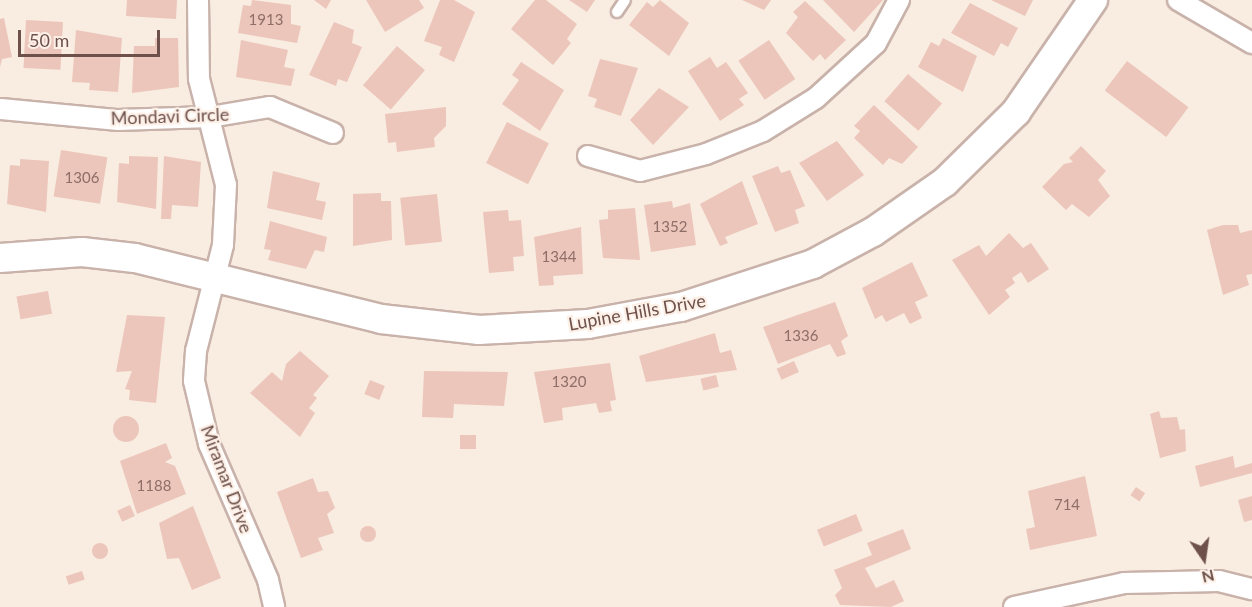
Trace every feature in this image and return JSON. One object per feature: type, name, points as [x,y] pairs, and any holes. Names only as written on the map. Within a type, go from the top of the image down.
[{"type":"street","name":"Miramar Drive","points":[[198,0],[200,79],[226,185],[223,245],[196,351],[195,381],[209,444],[268,580],[274,607]]},
{"type":"street","points":[[588,156],[640,171],[706,154],[763,131],[816,98],[876,43],[899,0]]},
{"type":"street","name":"Lupine Hills Drive","points":[[0,258],[82,252],[135,258],[381,319],[479,330],[588,324],[754,288],[873,232],[945,182],[1016,112],[1093,0]]},
{"type":"street","points":[[1178,0],[1252,43]]},
{"type":"street","name":"Mondavi Circle","points":[[1,109],[118,120],[210,117],[270,107],[333,133]]},
{"type":"street","points":[[1014,607],[1124,583],[1219,581],[1252,589]]},
{"type":"lane","points":[[617,12],[625,0]]},
{"type":"building","points":[[127,0],[177,0],[176,19],[126,16]]},
{"type":"building","points":[[252,0],[291,5],[291,24],[301,26],[297,43],[238,33],[243,5],[251,6]]},
{"type":"building","points":[[314,0],[331,0],[326,9]]},
{"type":"building","points":[[366,0],[419,0],[424,8],[385,32]]},
{"type":"building","points":[[440,0],[454,0],[475,12],[454,62],[439,55],[442,47],[424,41]]},
{"type":"building","points":[[535,0],[546,0],[577,24],[567,39],[571,43],[553,65],[511,29]]},
{"type":"building","points":[[569,0],[595,0],[587,12]]},
{"type":"building","points":[[660,0],[689,23],[669,56],[629,25],[647,2],[653,7]]},
{"type":"building","points":[[742,0],[771,0],[764,10]]},
{"type":"building","points":[[823,0],[883,0],[854,32]]},
{"type":"building","points":[[991,0],[1033,0],[1025,16]]},
{"type":"building","points":[[805,1],[846,40],[825,60],[820,54],[813,61],[786,33],[798,17],[793,12]]},
{"type":"building","points":[[970,3],[1018,28],[1008,47],[1001,43],[994,56],[951,33]]},
{"type":"building","points":[[4,18],[12,57],[2,59],[0,67],[0,19]]},
{"type":"building","points":[[26,20],[63,22],[60,70],[23,68]]},
{"type":"building","points":[[334,22],[354,30],[352,43],[362,47],[347,82],[338,79],[336,86],[309,75]]},
{"type":"building","points":[[76,30],[122,38],[118,92],[89,90],[90,83],[72,82]]},
{"type":"building","points":[[155,38],[178,38],[179,87],[132,93],[134,46],[155,46]]},
{"type":"building","points":[[943,38],[977,56],[963,92],[918,67],[931,42],[939,46]]},
{"type":"building","points":[[241,40],[288,50],[284,67],[295,69],[291,86],[236,77]]},
{"type":"building","points":[[769,40],[795,79],[765,100],[738,61]]},
{"type":"building","points":[[397,46],[425,70],[391,110],[363,85]]},
{"type":"building","points":[[710,57],[717,68],[726,62],[748,93],[739,99],[744,105],[720,121],[688,71]]},
{"type":"building","points":[[600,59],[638,68],[621,116],[594,107],[597,99],[588,96]]},
{"type":"building","points":[[1127,61],[1188,107],[1166,137],[1105,91]]},
{"type":"building","points":[[521,62],[564,90],[540,131],[502,104],[519,80],[512,75]]},
{"type":"building","points":[[908,74],[942,104],[918,131],[884,101]]},
{"type":"building","points":[[659,88],[689,107],[653,145],[630,120]]},
{"type":"building","points":[[874,105],[918,147],[902,164],[889,158],[883,165],[854,138],[860,131],[854,126]]},
{"type":"building","points":[[446,107],[446,126],[434,138],[435,147],[397,152],[396,142],[388,143],[385,114]]},
{"type":"building","points":[[507,122],[549,143],[528,184],[486,163]]},
{"type":"building","points":[[837,141],[864,175],[827,201],[799,163]]},
{"type":"building","points":[[1081,146],[1106,171],[1098,180],[1110,196],[1089,217],[1072,204],[1066,210],[1042,187],[1064,164],[1073,162],[1069,158]]},
{"type":"building","points":[[61,150],[107,157],[100,204],[54,196]]},
{"type":"building","points":[[129,156],[158,157],[156,209],[117,202],[119,163],[129,164]]},
{"type":"building","points":[[164,156],[201,162],[198,207],[172,205],[171,219],[161,219]]},
{"type":"building","points":[[20,159],[49,161],[46,212],[7,204],[10,165],[20,166]]},
{"type":"building","points":[[778,166],[781,173],[790,170],[805,206],[795,210],[799,223],[775,232],[752,176]]},
{"type":"building","points":[[273,171],[320,183],[316,200],[326,202],[322,220],[267,208]]},
{"type":"building","points":[[742,181],[758,224],[725,237],[728,243],[720,246],[700,204]]},
{"type":"building","points":[[381,193],[381,201],[391,201],[392,240],[353,246],[353,194]]},
{"type":"building","points":[[437,194],[442,242],[405,246],[400,198]]},
{"type":"building","points":[[672,201],[673,208],[690,203],[696,245],[651,252],[644,205]]},
{"type":"building","points":[[635,208],[640,260],[603,258],[599,220],[608,219],[608,210]]},
{"type":"building","points":[[508,210],[509,221],[521,220],[524,256],[513,257],[514,271],[489,273],[483,212]]},
{"type":"building","points":[[270,221],[327,237],[324,252],[315,250],[306,269],[268,260],[271,250],[264,249]]},
{"type":"building","points":[[1223,225],[1238,225],[1240,233],[1252,230],[1252,274],[1246,275],[1249,285],[1223,295],[1207,230]]},
{"type":"building","points":[[581,227],[583,274],[553,276],[554,285],[539,286],[534,237]]},
{"type":"building","points":[[1009,233],[1023,248],[1031,243],[1049,269],[1028,283],[1021,272],[1012,278],[1015,283],[1005,290],[1010,297],[989,315],[952,260],[979,245],[986,256]]},
{"type":"building","points":[[912,262],[928,296],[915,302],[922,318],[910,324],[904,313],[886,322],[882,315],[875,319],[862,288]]},
{"type":"building","points":[[48,291],[52,314],[20,319],[16,297]]},
{"type":"building","points":[[835,302],[848,336],[841,341],[846,354],[837,357],[830,344],[778,364],[763,327]]},
{"type":"building","points":[[127,315],[165,317],[156,403],[129,400],[130,390],[125,389],[132,371],[116,372]]},
{"type":"building","points":[[715,333],[720,353],[731,350],[737,370],[646,382],[639,356]]},
{"type":"building","points":[[300,351],[329,376],[313,395],[317,398],[309,408],[315,413],[300,437],[250,393],[272,372],[282,381],[286,364]]},
{"type":"building","points":[[794,361],[799,372],[782,380],[777,369]]},
{"type":"building","points":[[610,363],[616,400],[610,401],[612,411],[599,413],[596,403],[562,408],[563,420],[544,423],[534,372]]},
{"type":"building","points":[[424,371],[508,372],[504,406],[454,404],[453,418],[422,417]]},
{"type":"building","points":[[716,375],[719,387],[703,391],[700,379]]},
{"type":"building","points":[[370,380],[385,386],[379,400],[364,394]]},
{"type":"building","points":[[1159,411],[1161,418],[1177,417],[1180,430],[1185,429],[1186,451],[1160,458],[1150,414]]},
{"type":"building","points":[[126,416],[135,420],[139,429],[135,438],[126,442],[117,438],[113,429],[117,420]]},
{"type":"building","points":[[460,435],[476,435],[476,449],[460,449]]},
{"type":"building","points":[[166,443],[172,458],[165,462],[175,466],[186,494],[137,514],[120,461]]},
{"type":"building","points":[[1233,456],[1235,468],[1252,463],[1252,473],[1200,487],[1195,466]]},
{"type":"building","points":[[1085,476],[1097,536],[1030,550],[1026,529],[1035,527],[1028,491]]},
{"type":"building","points":[[313,478],[318,492],[328,491],[335,508],[327,514],[334,533],[318,538],[323,550],[301,558],[277,492]]},
{"type":"building","points":[[1136,487],[1145,493],[1140,501],[1130,495]]},
{"type":"building","points":[[1252,496],[1252,520],[1244,522],[1238,500]]},
{"type":"building","points":[[130,505],[135,516],[122,522],[117,511]]},
{"type":"building","points":[[193,506],[221,578],[192,590],[179,558],[167,559],[159,523]]},
{"type":"building","points":[[856,514],[863,531],[824,546],[817,530]]},
{"type":"building","points":[[368,526],[374,528],[376,534],[374,540],[368,542],[362,540],[360,534],[362,528]]},
{"type":"building","points":[[903,529],[911,549],[865,568],[876,588],[894,580],[904,601],[891,607],[840,605],[835,595],[842,588],[834,570],[872,555],[867,543]]},
{"type":"building","points":[[100,543],[108,551],[100,559],[92,551]]},
{"type":"building","points":[[82,571],[85,580],[69,585],[66,576]]}]
